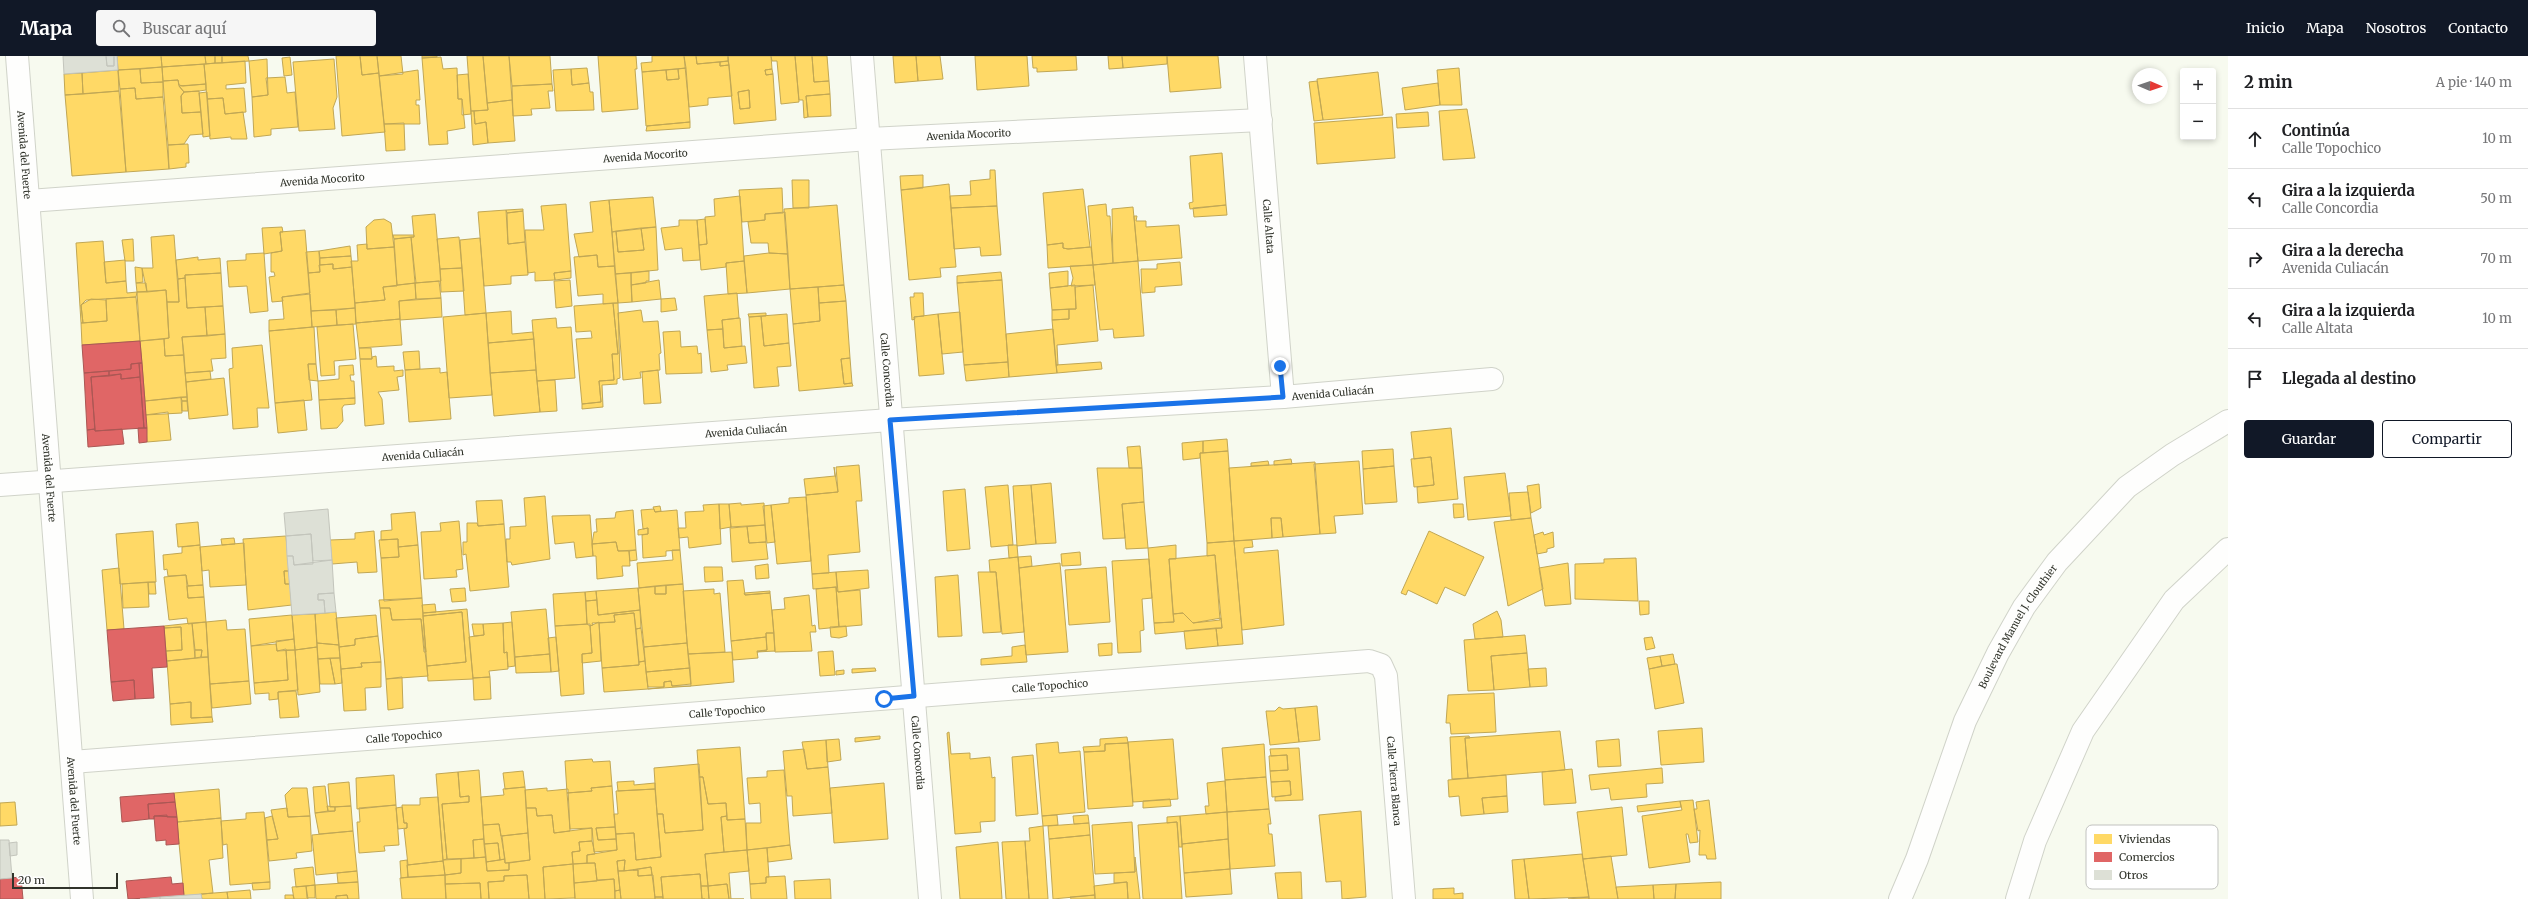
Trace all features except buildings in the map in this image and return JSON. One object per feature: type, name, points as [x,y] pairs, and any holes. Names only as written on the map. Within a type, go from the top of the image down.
[{"type":"street","name":"Avenida del Fuerte","points":[[17,56],[29,201],[48,481],[82,899]]},
{"type":"street","name":"Calle Concordia","points":[[862,56],[890,420],[930,899]]},
{"type":"street","name":"Calle Altata","points":[[1255,56],[1283,397]]},
{"type":"street","name":"Avenida Mocorito","points":[[29,201],[869,139],[1261,120]]},
{"type":"street","name":"Avenida Culiacán","points":[[0,485],[890,420],[1283,397],[1492,379]]},
{"type":"street","name":"Boulevard Manuel J. Clouthier","points":[[1900,899],[1917,859],[1965,721],[1998,653],[2024,607],[2057,562],[2127,487],[2172,455],[2228,421]]},
{"type":"street","points":[[2017,899],[2034,841],[2083,731],[2174,600],[2228,549]]},
{"type":"street","name":"Calle Topochico","points":[[72,762],[746,711],[914,696],[1369,661],[1381,665]]},
{"type":"street","name":"Calle Tierra Blanca","points":[[1381,665],[1386,676],[1404,899]]},
{"type":"route","points":[[884,699],[914,696],[890,420],[1283,397],[1280,366]]}]
